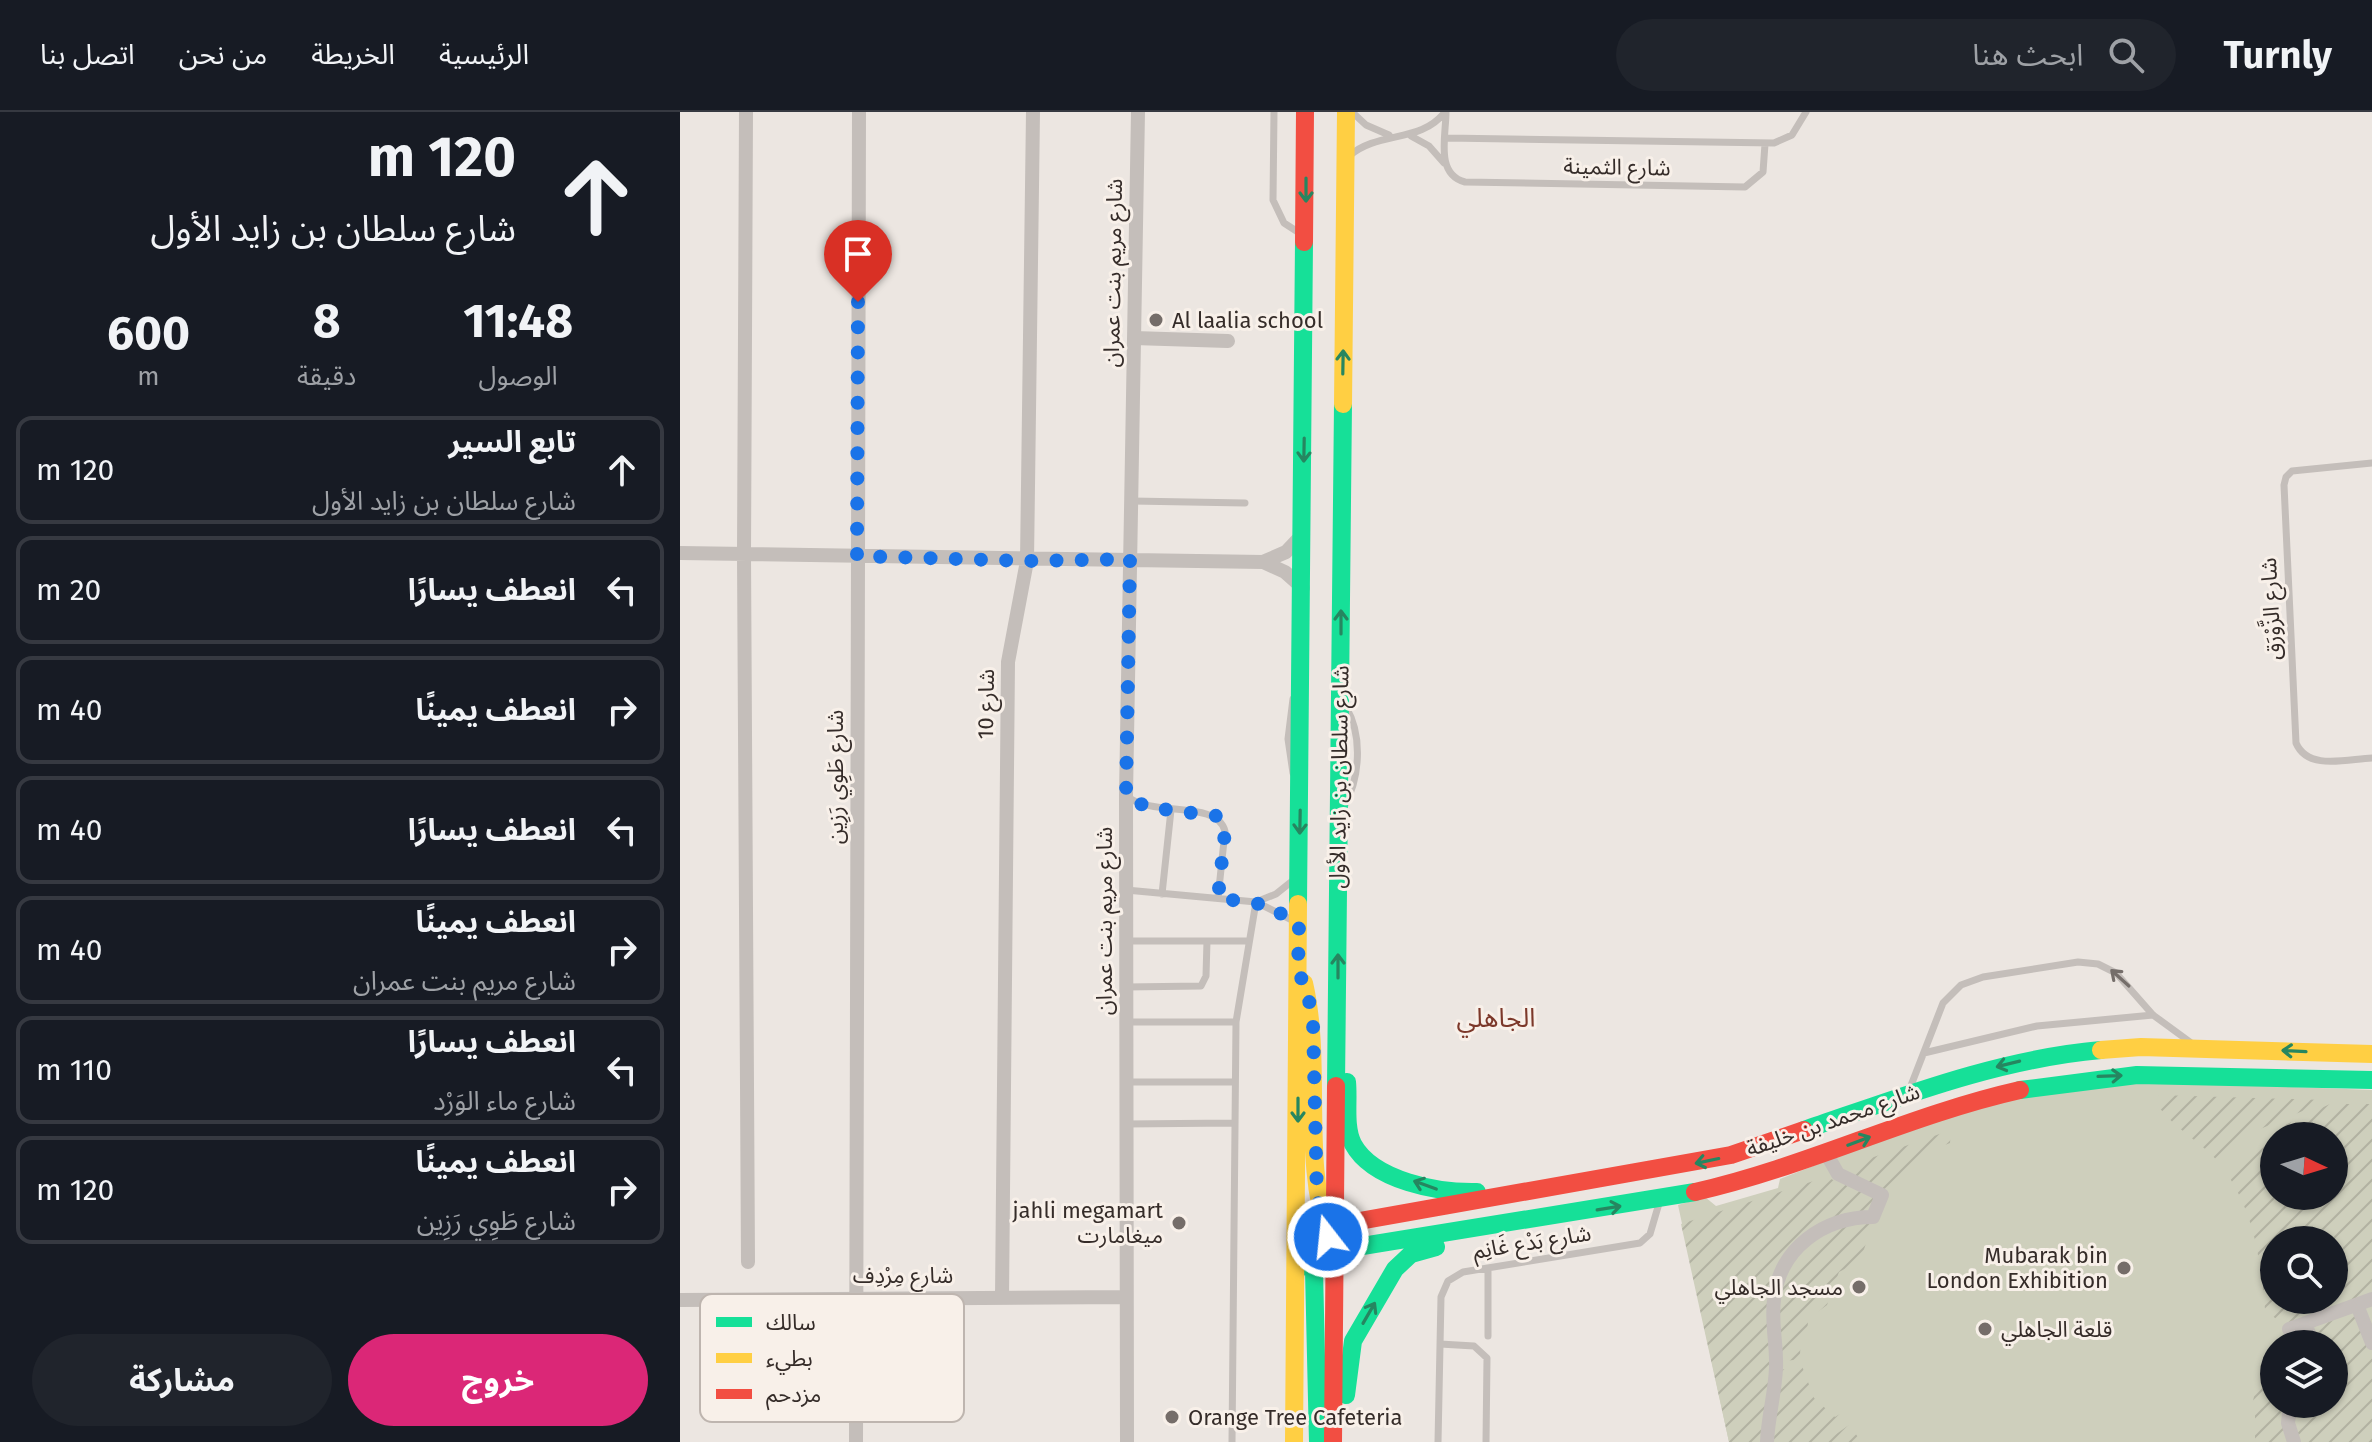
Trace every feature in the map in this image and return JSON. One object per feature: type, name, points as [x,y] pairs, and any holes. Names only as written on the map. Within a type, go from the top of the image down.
[{"type":"main road","name":"شارع سلطان بن زايد الأول","points":[[1294,1442],[1305,112]]},
{"type":"main road","name":"شارع سلطان بن زايد الأول","points":[[1330,1227],[1338,1044],[1346,159],[1349,112]]},
{"type":"main road","points":[[1298,970],[1308,995],[1313,1022],[1317,1198],[1338,1250],[1333,1442]]},
{"type":"main road","points":[[1338,1044],[1350,1101],[1351,1138],[1366,1162],[1447,1192],[1558,1187]]},
{"type":"main road","name":"شارع محمد بن خليفة","points":[[1297,1239],[1330,1227],[1731,1155],[1981,1071],[2057,1054],[2141,1047],[2372,1054]]},
{"type":"main road","name":"شارع محمد بن خليفة","points":[[1338,1250],[1660,1199],[1733,1182],[1826,1153],[1988,1096],[2095,1077],[2189,1074],[2372,1080]]},
{"type":"main road","points":[[1344,1442],[1351,1349],[1402,1261],[1420,1250],[1510,1234],[1559,1216]]},
{"type":"main road","points":[[1296,1270],[1303,1262],[1312,1265],[1314,1270],[1318,1442]]},
{"type":"street","points":[[746,112],[744,555],[748,1262]]},
{"type":"street","name":"شارع طَوِي رَزِين","points":[[858,1294],[859,112]]},
{"type":"street","name":"شارع 10","points":[[1002,1298],[1008,662],[1027,561],[1033,112]]},
{"type":"street","name":"شارع مريم بنت عمران","points":[[1127,1442],[1126,795],[1138,112]]},
{"type":"street","points":[[1134,338],[1228,341]]},
{"type":"street","points":[[1263,562],[1286,552],[1303,534]]},
{"type":"street","points":[[680,553],[1027,561],[1130,559],[1263,562],[1285,572],[1303,588]]},
{"type":"street","points":[[1767,1442],[1776,1366],[1773,1301],[1780,1273],[1796,1249],[1816,1231],[1838,1221],[1873,1217],[1882,1195],[1838,1174],[1826,1153]]},
{"type":"street","name":"شارع مِرْدِف","points":[[964,1297],[1125,1297]]},
{"type":"street","points":[[2289,1329],[2372,1299]]},
{"type":"street","name":"شارع مِرْدِف","points":[[680,1300],[700,1300]]},
{"type":"street","points":[[2357,1305],[2372,1343]]},
{"type":"street","points":[[2305,1323],[2308,1330]]},
{"type":"street","points":[[2289,1418],[2294,1442]]},
{"type":"street","name":"شارع طَوِي رَزِين","points":[[856,1422],[856,1442]]},
{"type":"lane","points":[[1274,112],[1275,208],[1284,223],[1306,238]]},
{"type":"lane","points":[[1349,112],[1374,130],[1391,136]]},
{"type":"lane","points":[[1346,159],[1367,143],[1391,136],[1409,136],[1430,127],[1446,112]]},
{"type":"lane","points":[[1445,163],[1446,112]]},
{"type":"lane","points":[[1765,144],[1792,135],[1806,112]]},
{"type":"lane","name":"شارع الثمينة","points":[[1409,136],[1429,146],[1445,163],[1450,174],[1465,182],[1745,187],[1763,172],[1765,144],[1446,138]]},
{"type":"lane","name":"شارع الزَّوْرَق","points":[[2372,463],[2297,470],[2284,481],[2296,743],[2305,757],[2314,761],[2372,758]]},
{"type":"lane","points":[[1131,501],[1245,503]]},
{"type":"lane","points":[[1126,795],[1146,807],[1212,813],[1222,821],[1225,831],[1218,898]]},
{"type":"lane","points":[[1162,894],[1171,810]]},
{"type":"lane","points":[[1256,902],[1285,889],[1299,873]]},
{"type":"lane","points":[[1126,890],[1256,902],[1277,910],[1299,925]]},
{"type":"lane","points":[[1232,1442],[1236,1022],[1256,902]]},
{"type":"lane","points":[[1126,941],[1249,941]]},
{"type":"lane","points":[[1126,987],[1201,986],[1206,976],[1207,941]]},
{"type":"lane","points":[[1907,1095],[1943,1003],[1961,985],[1983,977],[2078,962],[2098,964],[2124,980],[2153,1015],[2199,1047]]},
{"type":"lane","points":[[1924,1053],[2037,1026],[2153,1015]]},
{"type":"lane","points":[[1125,1022],[1236,1022]]},
{"type":"lane","points":[[1126,1082],[1234,1082]]},
{"type":"lane","points":[[1125,1124],[1234,1123]]},
{"type":"lane","name":"شارع بَدْع غَانِم","points":[[1438,1442],[1444,1286],[1457,1273],[1640,1243],[1650,1234],[1660,1199]]},
{"type":"lane","points":[[1488,1268],[1488,1336]]},
{"type":"lane","points":[[1440,1344],[1474,1346],[1487,1358],[1486,1442]]},
{"type":"green space","points":[[2165,1082],[2372,1090],[2372,1442],[1729,1442],[1678,1205],[1705,1197],[1716,1206],[1778,1188],[1780,1179],[1961,1112],[2035,1094]]},
{"type":"green space","points":[[2159,1095],[2324,1102],[2277,1122],[2260,1122],[2260,1129],[2253,1132],[2221,1165],[2178,1127],[2155,1101]]},
{"type":"green space","points":[[2330,1104],[2372,1104],[2372,1296],[2348,1305],[2348,1226],[2260,1226],[2260,1270],[2250,1221],[2226,1172],[2260,1137],[2260,1210],[2348,1210],[2348,1122],[2291,1122]]},
{"type":"green space","points":[[1951,1130],[1950,1143],[1929,1151],[1931,1155],[1889,1192],[1846,1174],[1851,1165]]},
{"type":"green space","points":[[1826,1177],[1877,1198],[1871,1214],[1856,1215],[1786,1258],[1760,1442],[1729,1442],[1681,1224]]},
{"type":"green space","points":[[1874,1220],[1860,1261],[1839,1272],[1827,1305],[1808,1319],[1800,1359],[1779,1362],[1779,1309],[1787,1275],[1795,1259],[1805,1245],[1825,1230]]},
{"type":"green space","points":[[2354,1313],[2372,1352],[2372,1442],[2300,1442],[2294,1418],[2348,1418],[2348,1330],[2314,1330],[2313,1327]]},
{"type":"green space","points":[[2271,1314],[2321,1314],[2285,1327]]},
{"type":"green space","points":[[1802,1366],[1814,1398],[1835,1417],[1840,1414],[1844,1420],[1817,1442],[1771,1442],[1780,1370]]},
{"type":"green space","points":[[2258,1380],[2260,1418],[2286,1418],[2288,1442],[2255,1442],[2255,1415],[2251,1409]]},
{"type":"green space","points":[[1849,1425],[1858,1437],[1852,1442],[1825,1442]]},
{"type":"traffic: fast","points":[[1298,904],[1304,242]]},
{"type":"traffic: fast","points":[[1336,1086],[1343,404]]},
{"type":"traffic: fast","points":[[1804,1130],[1987,1071],[2101,1050]]},
{"type":"traffic: fast","points":[[2020,1090],[2137,1075],[2372,1080]]},
{"type":"traffic: fast","points":[[1347,1082],[1349,1129],[1353,1144],[1363,1157],[1391,1176],[1408,1182],[1444,1190],[1477,1192]]},
{"type":"traffic: fast","points":[[1338,1250],[1695,1192]]},
{"type":"traffic: fast","points":[[1346,1395],[1353,1341],[1395,1269],[1411,1254],[1436,1247]]},
{"type":"traffic: fast","points":[[1296,1270],[1308,1263],[1314,1270],[1318,1442]]},
{"type":"traffic: slow","points":[[1343,404],[1346,112]]},
{"type":"traffic: slow","points":[[1294,1442],[1298,904]]},
{"type":"traffic: slow","points":[[1304,983],[1312,1047],[1316,1176],[1329,1238]]},
{"type":"traffic: slow","points":[[2101,1050],[2141,1047],[2372,1054]]},
{"type":"traffic: jam","points":[[1304,242],[1305,112]]},
{"type":"traffic: jam","points":[[1333,1442],[1336,1086]]},
{"type":"traffic: jam","points":[[1695,1192],[1777,1169],[1938,1113],[2020,1090]]},
{"type":"traffic: jam","points":[[1297,1239],[1337,1225],[1731,1155],[1804,1130]]},
{"type":"place","name":"Al laalia school","points":[[1156,320]]},
{"type":"place","name":"jahli megamart ميغامارت","points":[[1179,1223]]},
{"type":"place","name":"Mubarak bin London Exhibition","points":[[2124,1268]]},
{"type":"place","name":"مسجد الجاهلي","points":[[1859,1287]]},
{"type":"place","name":"قلعة الجاهلي","points":[[1985,1329]]},
{"type":"place","name":"Orange Tree Cafeteria","points":[[1172,1417]]},
{"type":"district","name":"الجاهلي","points":[[1496,1018]]},
{"type":"route","points":[[858,302],[857,556],[1027,561],[1130,559],[1126,795],[1146,807],[1217,816],[1225,831],[1218,898],[1267,905],[1299,925],[1298,970],[1308,995],[1313,1022],[1317,1198],[1323,1229],[1328,1237]]}]
